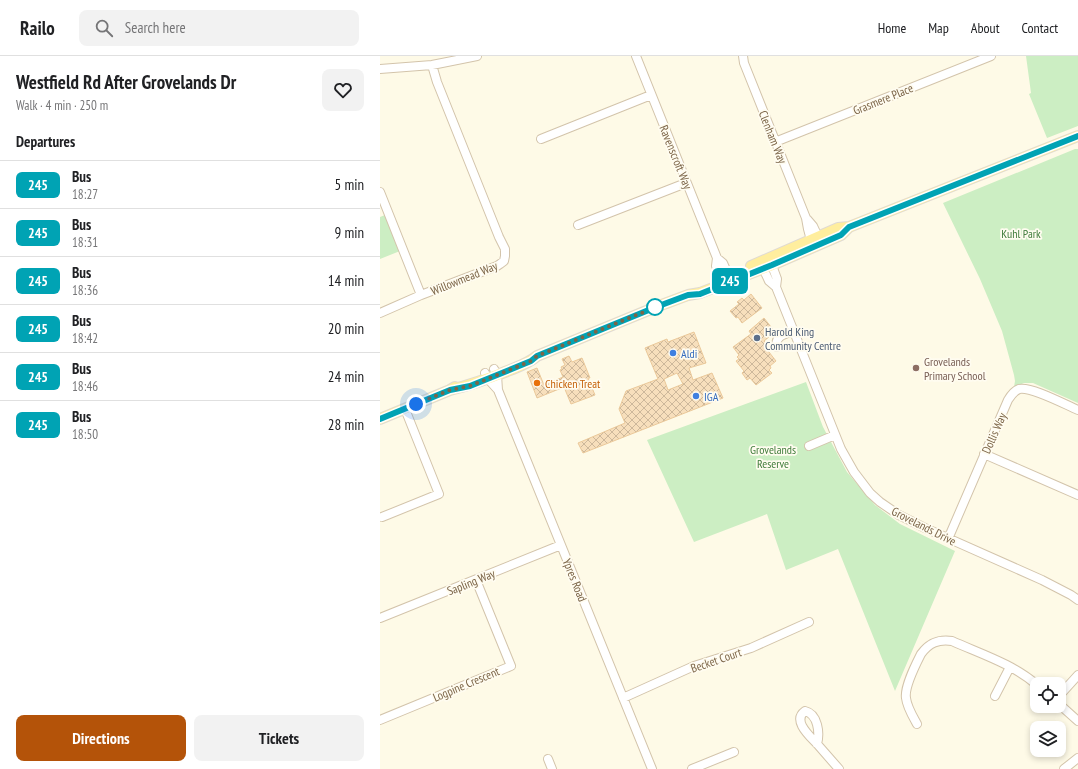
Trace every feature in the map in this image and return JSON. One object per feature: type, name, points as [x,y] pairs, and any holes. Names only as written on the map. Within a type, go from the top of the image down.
[{"type":"main road","points":[[380,419],[450,390],[467,380],[491,374],[529,355],[537,356],[688,295],[697,287],[726,279],[766,263],[816,241],[838,228],[849,227],[1078,136]]},
{"type":"street","points":[[380,69],[432,66],[478,56]]},
{"type":"street","name":"Ravenscroft Way","points":[[636,56],[717,258],[716,266],[726,279]]},
{"type":"street","name":"Clenham Way","points":[[743,56],[744,63],[775,142],[816,241]]},
{"type":"street","name":"Grasmere Place","points":[[775,142],[991,56]]},
{"type":"street","name":"Willowmead Way","points":[[380,192],[421,295],[500,264],[504,259],[506,252],[505,249],[437,82],[432,66]]},
{"type":"street","points":[[541,139],[651,95]]},
{"type":"street","points":[[578,225],[686,183]]},
{"type":"street","name":"Grovelands Drive","points":[[766,263],[777,279],[776,286],[835,435],[854,472],[870,493],[880,502],[905,519],[1042,580],[1078,600]]},
{"type":"street","points":[[380,313],[421,295]]},
{"type":"street","points":[[777,347],[776,344],[780,336],[794,331]]},
{"type":"street","name":"Ypres Road","points":[[491,374],[652,769]]},
{"type":"street","name":"Dollis Way","points":[[948,539],[1008,400],[1014,392],[1020,389],[1030,389],[1078,410]]},
{"type":"street","points":[[382,517],[438,494],[405,409]]},
{"type":"street","points":[[808,446],[835,435]]},
{"type":"street","points":[[984,454],[1078,495]]},
{"type":"street","name":"Sapling Way","points":[[380,618],[561,545]]},
{"type":"street","name":"Logpine Crescent","points":[[380,720],[512,666],[476,580]]},
{"type":"street","name":"Becket Court","points":[[623,698],[694,666],[709,660],[751,648],[809,622]]},
{"type":"street","points":[[917,724],[908,708],[905,693],[921,654],[933,642],[939,640],[952,641],[1010,667],[1030,680]]},
{"type":"street","points":[[995,696],[1010,667]]},
{"type":"street","points":[[1066,688],[1078,675]]},
{"type":"street","points":[[1066,710],[1078,721]]},
{"type":"street","points":[[817,744],[839,769]]},
{"type":"street","points":[[692,769],[734,752]]},
{"type":"street","points":[[1064,769],[1078,758]]},
{"type":"street","points":[[548,759],[552,769]]},
{"type":"green space","points":[[1026,56],[1078,56],[1078,126],[1047,138],[1029,94],[1031,93]]},
{"type":"green space","name":"Kuhl Park","points":[[1078,149],[1078,403],[1033,383],[1024,383],[1014,387],[1014,375],[1002,331],[980,279],[943,203]]},
{"type":"green space","points":[[385,215],[400,251],[380,259],[380,217]]},
{"type":"green space","name":"Grovelands Reserve","points":[[806,382],[823,427],[847,472],[875,505],[900,524],[955,551],[895,691],[838,549],[786,570],[767,514],[694,542],[647,440]]},
{"type":"building","points":[[751,294],[762,308],[742,323],[738,317],[736,318],[730,311],[739,304],[737,302],[742,298],[744,300]]},
{"type":"building","name":"Harold King Community Centre","points":[[764,318],[775,332],[764,341],[768,345],[765,347],[776,361],[770,366],[771,368],[769,370],[772,373],[756,385],[750,378],[747,380],[742,373],[744,371],[736,361],[739,359],[737,357],[739,355],[733,347],[751,334],[749,331]]},
{"type":"building","points":[[694,332],[706,363],[689,368],[693,380],[712,373],[723,398],[583,453],[578,443],[625,423],[619,409],[626,391],[658,379],[645,348],[667,339],[668,342]],"holes":[[[677,373],[683,384],[668,390],[664,379]]]},
{"type":"building","points":[[569,356],[572,362],[582,358],[595,395],[571,404],[564,387],[537,398],[527,372],[537,368],[544,385],[563,377],[560,370],[562,369],[561,367],[565,365],[562,359]]},
{"type":"bus line","name":"245","points":[[380,419],[450,390],[470,386],[531,361],[537,356],[656,307],[688,295],[700,294],[772,265],[841,235],[849,227],[1078,136]]},
{"type":"place","name":"Harold King Community Centre","points":[[757,338]]},
{"type":"place","name":"Aldi","points":[[673,353]]},
{"type":"place","name":"Grovelands Primary School","points":[[916,368]]},
{"type":"place","name":"Chicken Treat","points":[[537,383]]},
{"type":"place","name":"IGA","points":[[696,396]]},
{"type":"route","points":[[416,404],[450,390],[470,386],[531,361],[537,356],[655,307]]}]
